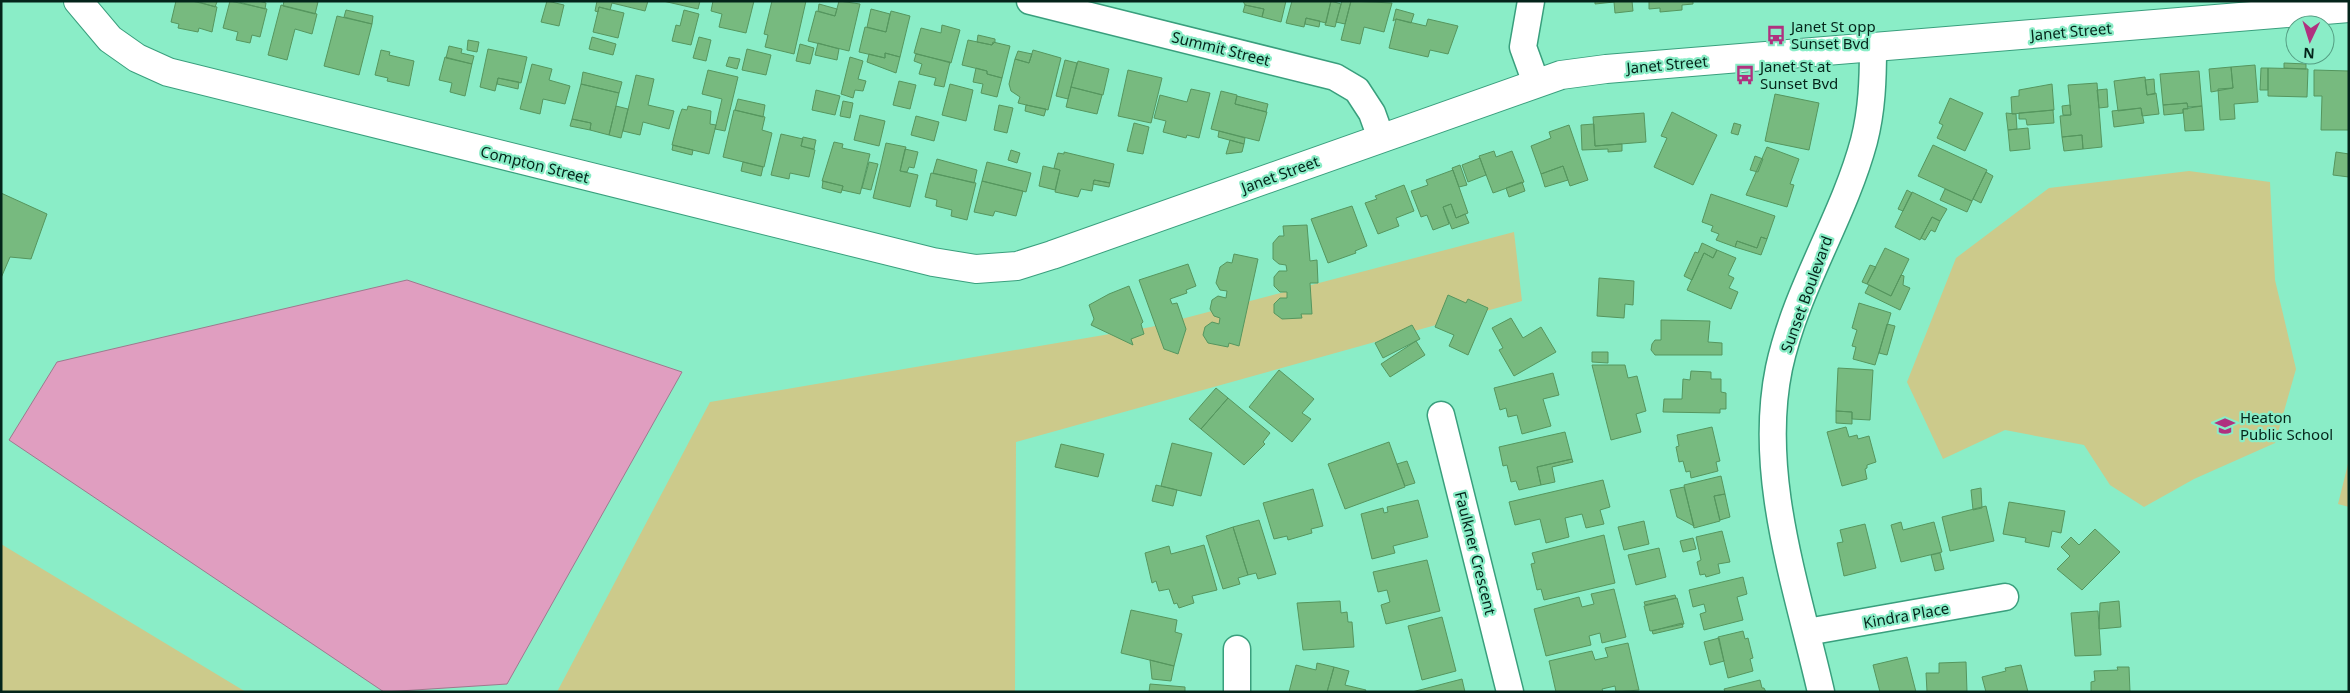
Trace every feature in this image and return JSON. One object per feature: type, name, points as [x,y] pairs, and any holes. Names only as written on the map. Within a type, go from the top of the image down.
[{"type":"street","name":"Compton Street","points":[[78,1],[110,39],[137,58],[168,72],[933,262],[976,269],[1017,266]]},
{"type":"street","name":"Summit Street","points":[[1030,1],[1335,77],[1358,90],[1372,114],[1381,138]]},
{"type":"street","points":[[1531,1],[1523,47],[1536,83]]},
{"type":"street","name":"Janet Street","points":[[1017,266],[1561,75],[1606,69],[2349,8]]},
{"type":"street","name":"Sunset Boulevard","points":[[1821,692],[1775,488],[1772,450],[1773,404],[1780,367],[1793,319],[1811,272],[1845,196],[1864,140],[1873,82],[1873,47]]},
{"type":"street","name":"Faulkner Crescent","points":[[1442,415],[1510,692]]},
{"type":"street","name":"Kindra Place","points":[[1807,632],[2005,597]]},
{"type":"street","points":[[1237,649],[1237,692]]},
{"type":"shaded area","points":[[2189,171],[2270,182],[2275,280],[2296,369],[2275,443],[2194,479],[2144,507],[2110,485],[2084,445],[2005,430],[1943,459],[1907,382],[1956,258],[2049,188]]},
{"type":"shaded area","points":[[1514,232],[1522,301],[1016,442],[1015,692],[557,692],[710,402],[1151,327]]},
{"type":"shaded area","points":[[407,280],[682,372],[507,684],[384,692],[9,440],[57,362]]},
{"type":"shaded area","points":[[2349,460],[2349,507],[2338,504]]},
{"type":"shaded area","points":[[1,544],[246,692],[1,692]]},
{"type":"building","points":[[176,1],[192,1],[217,7],[212,32],[199,28],[198,32],[178,28],[179,24],[171,22]]},
{"type":"building","points":[[196,1],[213,1],[217,2],[215,7]]},
{"type":"building","points":[[230,1],[267,9],[260,37],[252,35],[250,43],[236,40],[238,32],[223,28]]},
{"type":"building","points":[[235,1],[259,1],[266,3],[265,9]]},
{"type":"building","points":[[284,1],[318,2],[315,14],[283,6]]},
{"type":"building","points":[[547,1],[564,5],[559,26],[541,22]]},
{"type":"building","points":[[597,1],[648,1],[645,11],[612,3],[610,10],[599,7],[598,12],[595,11]]},
{"type":"building","points":[[663,1],[700,1],[698,9]]},
{"type":"building","points":[[713,1],[754,1],[746,33],[719,27],[722,14],[711,11]]},
{"type":"building","points":[[772,1],[806,1],[794,54],[765,47],[768,35],[764,34]]},
{"type":"building","points":[[839,1],[860,4],[849,51],[808,41],[816,11],[835,16]]},
{"type":"building","points":[[1243,1],[1286,1],[1281,22],[1262,17],[1264,9],[1245,5]]},
{"type":"building","points":[[1292,1],[1331,1],[1326,23],[1306,18],[1304,27],[1286,23]]},
{"type":"building","points":[[1331,1],[1341,4],[1335,27],[1325,25]]},
{"type":"building","points":[[1342,1],[1351,1],[1345,24],[1336,22]]},
{"type":"building","points":[[1351,1],[1392,3],[1384,32],[1364,27],[1360,44],[1341,40]]},
{"type":"building","points":[[1595,1],[1632,1],[1633,11],[1615,13],[1614,2],[1595,4]]},
{"type":"building","points":[[1649,1],[1693,1],[1693,4],[1682,5],[1682,10],[1660,12],[1660,8],[1649,9]]},
{"type":"building","points":[[819,4],[837,9],[835,16],[818,11]]},
{"type":"building","points":[[281,5],[317,14],[312,34],[295,29],[287,60],[268,55]]},
{"type":"building","points":[[1245,5],[1264,9],[1262,17],[1243,12]]},
{"type":"building","points":[[599,7],[624,13],[618,38],[593,32]]},
{"type":"building","points":[[871,9],[890,14],[886,32],[867,27]]},
{"type":"building","points":[[1396,9],[1414,14],[1411,23],[1396,19],[1393,21]]},
{"type":"building","points":[[346,10],[373,16],[372,24],[344,17]]},
{"type":"building","points":[[684,10],[699,14],[691,45],[672,41],[676,25],[680,26]]},
{"type":"building","points":[[891,11],[910,16],[900,57],[885,53],[885,58],[859,52],[865,27],[886,32]]},
{"type":"building","points":[[337,16],[372,24],[359,75],[324,66]]},
{"type":"building","points":[[1306,18],[1320,21],[1319,27],[1305,24]]},
{"type":"building","points":[[1396,19],[1426,26],[1428,19],[1458,26],[1448,54],[1430,50],[1428,57],[1389,48]]},
{"type":"building","points":[[942,25],[960,30],[951,63],[914,53],[921,28],[941,33]]},
{"type":"building","points":[[978,35],[995,39],[995,42],[992,45],[977,42]]},
{"type":"building","points":[[592,37],[616,44],[613,55],[589,49]]},
{"type":"building","points":[[699,37],[711,40],[706,61],[693,58]]},
{"type":"building","points":[[468,40],[479,42],[477,52],[467,50]]},
{"type":"building","points":[[968,40],[992,45],[993,42],[1010,46],[1002,78],[987,74],[987,71],[962,65]]},
{"type":"building","points":[[818,43],[839,49],[837,60],[815,55]]},
{"type":"building","points":[[800,44],[814,48],[810,64],[796,61]]},
{"type":"building","points":[[449,46],[462,49],[461,53],[474,56],[472,64],[446,58]]},
{"type":"building","points":[[488,49],[527,57],[521,83],[498,78],[495,91],[480,87]]},
{"type":"building","points":[[747,49],[771,55],[766,75],[742,70]]},
{"type":"building","points":[[381,50],[390,52],[389,55],[414,61],[409,86],[387,81],[388,78],[375,75]]},
{"type":"building","points":[[1033,50],[1061,58],[1048,110],[1018,103],[1020,97],[1011,91],[1009,84],[1015,59],[1029,63]]},
{"type":"building","points":[[1018,51],[1032,54],[1029,63],[1015,59]]},
{"type":"building","points":[[885,53],[900,57],[896,73],[867,62],[869,54],[885,58]]},
{"type":"building","points":[[916,54],[950,62],[944,87],[934,85],[936,78],[919,74],[922,64],[914,61]]},
{"type":"building","points":[[445,57],[472,64],[465,96],[450,92],[452,83],[439,80]]},
{"type":"building","points":[[729,57],[740,59],[737,69],[726,66]]},
{"type":"building","points":[[850,57],[863,61],[858,79],[866,81],[863,91],[855,90],[853,98],[841,94]]},
{"type":"building","points":[[1065,60],[1077,63],[1068,99],[1056,96]]},
{"type":"building","points":[[1078,61],[1109,69],[1103,95],[1071,87]]},
{"type":"building","points":[[2284,63],[2285,65],[2306,65],[2306,69],[2284,68]]},
{"type":"building","points":[[532,64],[552,69],[549,80],[570,86],[565,104],[543,99],[540,114],[520,109]]},
{"type":"building","points":[[2255,65],[2258,102],[2234,104],[2235,119],[2220,120],[2218,89],[2233,88],[2231,67]]},
{"type":"building","points":[[2231,67],[2233,88],[2211,92],[2209,69]]},
{"type":"building","points":[[976,68],[987,71],[987,74],[1002,78],[997,97],[981,93],[983,84],[973,82]]},
{"type":"building","points":[[2261,68],[2268,68],[2268,90],[2260,90]]},
{"type":"building","points":[[2268,68],[2308,69],[2307,97],[2268,96]]},
{"type":"building","points":[[708,70],[738,77],[725,131],[715,129],[722,99],[702,94]]},
{"type":"building","points":[[1128,70],[1162,78],[1151,123],[1118,116]]},
{"type":"building","points":[[2314,70],[2349,71],[2349,130],[2321,130],[2322,96],[2314,96]]},
{"type":"building","points":[[2199,71],[2202,106],[2188,107],[2187,103],[2163,105],[2160,74]]},
{"type":"building","points":[[583,72],[622,82],[619,93],[581,84]]},
{"type":"building","points":[[636,75],[654,79],[648,105],[674,111],[669,129],[643,122],[640,135],[623,131]]},
{"type":"building","points":[[2145,77],[2147,95],[2156,93],[2159,114],[2142,116],[2141,108],[2118,111],[2114,81]]},
{"type":"building","points":[[498,78],[519,82],[518,89],[497,84]]},
{"type":"building","points":[[2154,79],[2155,94],[2147,95],[2145,80]]},
{"type":"building","points":[[899,81],[916,85],[910,109],[893,105]]},
{"type":"building","points":[[2097,83],[2102,147],[2083,149],[2082,135],[2062,137],[2060,116],[2071,115],[2068,85]]},
{"type":"building","points":[[581,84],[619,93],[609,135],[590,130],[591,123],[572,119]]},
{"type":"building","points":[[950,84],[973,90],[966,121],[942,115]]},
{"type":"building","points":[[2052,84],[2054,110],[2012,114],[2011,97],[2019,96],[2019,90]]},
{"type":"building","points":[[1071,87],[1102,95],[1097,114],[1066,107]]},
{"type":"building","points":[[1191,89],[1210,93],[1199,138],[1187,135],[1186,138],[1163,132],[1166,121],[1154,118],[1160,95],[1187,102]]},
{"type":"building","points":[[2107,89],[2108,107],[2099,108],[2097,90]]},
{"type":"building","points":[[816,90],[840,96],[835,115],[812,110]]},
{"type":"building","points":[[1221,91],[1237,95],[1235,104],[1267,112],[1259,141],[1211,129]]},
{"type":"building","points":[[1775,94],[1819,103],[1809,150],[1765,141]]},
{"type":"building","points":[[1237,96],[1268,104],[1266,112],[1235,104]]},
{"type":"building","points":[[1950,98],[1983,113],[1965,151],[1937,138],[1943,125],[1939,123]]},
{"type":"building","points":[[738,99],[765,105],[763,117],[735,110]]},
{"type":"building","points":[[843,101],[853,103],[850,118],[840,116]]},
{"type":"building","points":[[2187,103],[2188,109],[2183,109],[2183,113],[2164,115],[2163,105]]},
{"type":"building","points":[[999,105],[1013,108],[1007,133],[994,130]]},
{"type":"building","points":[[1026,105],[1046,109],[1044,116],[1025,111]]},
{"type":"building","points":[[2070,105],[2071,115],[2063,115],[2062,106]]},
{"type":"building","points":[[616,106],[628,109],[621,138],[609,135]]},
{"type":"building","points":[[688,106],[711,111],[710,124],[716,125],[709,154],[672,145],[682,109],[687,110]]},
{"type":"building","points":[[2202,106],[2204,130],[2185,131],[2183,109]]},
{"type":"building","points":[[2141,108],[2144,123],[2114,127],[2112,111]]},
{"type":"building","points":[[734,110],[765,117],[762,130],[772,133],[764,167],[723,157]]},
{"type":"building","points":[[2053,110],[2054,123],[2027,125],[2026,119],[2019,119],[2019,113]]},
{"type":"building","points":[[1672,112],[1717,135],[1693,185],[1654,167],[1667,138],[1661,136]]},
{"type":"building","points":[[1644,113],[1646,142],[1595,146],[1593,117]]},
{"type":"building","points":[[2006,113],[2016,114],[2017,129],[2008,130]]},
{"type":"building","points":[[860,115],[885,121],[879,146],[854,140]]},
{"type":"building","points":[[916,116],[939,122],[934,141],[911,135]]},
{"type":"building","points":[[572,119],[591,123],[590,130],[570,126]]},
{"type":"building","points":[[1134,123],[1149,127],[1143,154],[1127,151]]},
{"type":"building","points":[[1734,123],[1741,125],[1738,135],[1731,133]]},
{"type":"building","points":[[1594,124],[1595,146],[1622,144],[1622,151],[1608,152],[1608,149],[1582,150],[1581,125]]},
{"type":"building","points":[[1569,125],[1588,180],[1570,186],[1563,166],[1541,174],[1531,146],[1551,138],[1549,132]]},
{"type":"building","points":[[2028,128],[2030,149],[2010,151],[2008,130]]},
{"type":"building","points":[[1219,131],[1245,138],[1244,144],[1218,137]]},
{"type":"building","points":[[781,134],[803,139],[801,146],[815,150],[809,177],[790,173],[789,179],[771,175]]},
{"type":"building","points":[[2082,135],[2083,149],[2064,151],[2062,137]]},
{"type":"building","points":[[803,137],[816,140],[814,149],[801,146]]},
{"type":"building","points":[[1230,140],[1244,144],[1242,152],[1226,154]]},
{"type":"building","points":[[834,142],[843,144],[842,148],[870,154],[860,194],[842,190],[843,186],[822,181]]},
{"type":"building","points":[[886,143],[906,147],[900,171],[918,175],[910,207],[873,198]]},
{"type":"building","points":[[673,145],[693,150],[692,155],[672,150]]},
{"type":"building","points":[[1933,145],[1987,170],[1972,201],[1918,176]]},
{"type":"building","points":[[1767,147],[1799,159],[1790,184],[1794,185],[1787,207],[1746,195]]},
{"type":"building","points":[[905,149],[918,152],[914,168],[909,167],[907,172],[900,171]]},
{"type":"building","points":[[1011,150],[1020,153],[1017,163],[1008,160]]},
{"type":"building","points":[[1494,151],[1496,157],[1512,151],[1524,182],[1493,193],[1479,156]]},
{"type":"building","points":[[1064,152],[1114,164],[1110,183],[1094,180],[1092,191],[1081,189],[1078,197],[1055,192],[1060,170],[1054,168],[1058,153],[1064,154]]},
{"type":"building","points":[[2336,152],[2349,154],[2349,177],[2333,175]]},
{"type":"building","points":[[1755,156],[1763,159],[1758,172],[1750,170]]},
{"type":"building","points":[[1480,158],[1486,175],[1468,182],[1462,165]]},
{"type":"building","points":[[937,159],[977,170],[974,183],[933,173]]},
{"type":"building","points":[[743,162],[763,167],[761,176],[741,171]]},
{"type":"building","points":[[869,162],[878,164],[871,190],[862,188]]},
{"type":"building","points":[[987,162],[1031,173],[1026,192],[982,181]]},
{"type":"building","points":[[1460,165],[1467,185],[1459,187],[1452,168]]},
{"type":"building","points":[[1043,166],[1060,170],[1055,190],[1039,186]]},
{"type":"building","points":[[1563,166],[1568,180],[1545,187],[1541,174]]},
{"type":"building","points":[[1453,170],[1468,213],[1456,218],[1451,204],[1443,207],[1449,224],[1433,230],[1427,215],[1421,217],[1411,191],[1428,185],[1426,180]]},
{"type":"building","points":[[1986,172],[1993,176],[1981,203],[1973,199]]},
{"type":"building","points":[[931,173],[976,183],[967,220],[951,216],[952,210],[936,206],[937,200],[925,197]]},
{"type":"building","points":[[1094,180],[1110,183],[1109,187],[1093,184]]},
{"type":"building","points":[[823,181],[843,186],[841,193],[822,188]]},
{"type":"building","points":[[982,181],[1023,191],[1016,216],[995,211],[993,216],[974,212]]},
{"type":"building","points":[[1522,182],[1525,191],[1509,197],[1506,188]]},
{"type":"building","points":[[1404,185],[1414,211],[1396,218],[1399,226],[1378,234],[1365,203],[1377,199],[1375,196]]},
{"type":"building","points":[[1945,189],[1972,201],[1967,212],[1940,200]]},
{"type":"building","points":[[1907,190],[1912,193],[1903,211],[1898,209]]},
{"type":"building","points":[[1912,192],[1947,209],[1940,221],[1932,217],[1920,240],[1895,227]]},
{"type":"building","points":[[1,193],[47,214],[31,259],[10,257],[1,278]]},
{"type":"building","points":[[1711,194],[1775,216],[1767,239],[1761,237],[1757,248],[1737,241],[1735,247],[1716,240],[1719,234],[1711,231],[1713,226],[1702,222]]},
{"type":"building","points":[[1451,204],[1456,218],[1465,214],[1469,223],[1452,229],[1443,207]]},
{"type":"building","points":[[1352,206],[1367,246],[1355,251],[1356,253],[1328,263],[1311,219]]},
{"type":"building","points":[[1932,217],[1940,221],[1935,232],[1931,230],[1925,240],[1921,238]]},
{"type":"building","points":[[1307,225],[1310,261],[1317,260],[1318,283],[1310,283],[1312,314],[1301,314],[1302,318],[1282,319],[1274,313],[1274,304],[1280,298],[1287,298],[1287,292],[1280,292],[1274,286],[1274,277],[1279,271],[1287,271],[1286,265],[1279,264],[1273,259],[1273,243],[1279,236],[1284,236],[1283,226]]},
{"type":"building","points":[[1761,237],[1767,239],[1761,255],[1735,247],[1737,241],[1757,248]]},
{"type":"building","points":[[1702,243],[1717,250],[1713,258],[1704,253],[1692,280],[1684,276],[1695,252],[1698,253]]},
{"type":"building","points":[[1885,248],[1909,259],[1891,296],[1867,284]]},
{"type":"building","points":[[1717,250],[1736,258],[1728,275],[1734,278],[1729,288],[1738,292],[1731,309],[1687,290],[1704,253],[1713,258]]},
{"type":"building","points":[[1234,254],[1258,259],[1239,346],[1229,343],[1228,347],[1208,343],[1203,335],[1205,327],[1212,322],[1219,324],[1220,318],[1214,316],[1210,309],[1212,300],[1218,296],[1226,298],[1227,291],[1220,290],[1216,283],[1220,267],[1227,262],[1232,263]]},
{"type":"building","points":[[1188,264],[1196,286],[1186,290],[1187,293],[1170,299],[1172,304],[1177,303],[1186,329],[1178,354],[1164,349],[1139,280]]},
{"type":"building","points":[[1870,265],[1876,267],[1867,284],[1862,282]]},
{"type":"building","points":[[1901,275],[1904,276],[1903,285],[1910,288],[1900,310],[1865,293],[1869,285],[1891,296]]},
{"type":"building","points":[[1599,278],[1634,281],[1633,305],[1625,304],[1624,318],[1597,316]]},
{"type":"building","points":[[1129,286],[1143,322],[1141,324],[1144,334],[1131,339],[1133,345],[1091,325],[1094,319],[1089,305]]},
{"type":"building","points":[[1448,295],[1466,303],[1468,299],[1488,308],[1468,355],[1449,346],[1454,335],[1435,327]]},
{"type":"building","points":[[1859,303],[1891,313],[1875,365],[1853,359],[1856,347],[1852,346],[1857,330],[1852,328]]},
{"type":"building","points":[[1511,318],[1523,338],[1541,327],[1556,352],[1514,376],[1499,350],[1503,348],[1492,328]]},
{"type":"building","points":[[1661,320],[1710,321],[1708,342],[1722,343],[1722,355],[1655,355],[1651,350],[1652,344],[1655,340],[1661,340]]},
{"type":"building","points":[[1887,324],[1895,326],[1887,355],[1879,353]]},
{"type":"building","points":[[1412,325],[1420,339],[1383,358],[1375,343]]},
{"type":"building","points":[[1416,341],[1425,355],[1390,377],[1381,364]]},
{"type":"building","points":[[1592,352],[1608,352],[1608,363],[1592,362]]},
{"type":"building","points":[[1592,365],[1625,365],[1628,378],[1637,376],[1646,411],[1636,414],[1641,432],[1611,440]]},
{"type":"building","points":[[1838,368],[1873,370],[1870,420],[1852,419],[1852,412],[1836,411]]},
{"type":"building","points":[[1279,370],[1314,399],[1302,413],[1311,419],[1292,442],[1249,407]]},
{"type":"building","points":[[1691,371],[1711,372],[1711,379],[1721,379],[1721,392],[1726,393],[1726,409],[1720,409],[1720,413],[1663,412],[1664,399],[1682,399],[1683,379],[1690,380]]},
{"type":"building","points":[[1553,373],[1559,395],[1543,399],[1551,426],[1522,434],[1517,415],[1508,417],[1506,408],[1500,410],[1494,388]]},
{"type":"building","points":[[1216,388],[1228,398],[1201,429],[1189,419]]},
{"type":"building","points":[[1228,398],[1270,433],[1263,442],[1265,444],[1244,465],[1201,429]]},
{"type":"building","points":[[1836,411],[1852,412],[1852,424],[1836,423]]},
{"type":"building","points":[[1712,427],[1720,461],[1716,462],[1718,471],[1691,478],[1690,471],[1686,472],[1683,461],[1679,462],[1676,447],[1679,446],[1677,435]]},
{"type":"building","points":[[1846,427],[1849,437],[1857,435],[1858,439],[1869,436],[1876,462],[1867,465],[1865,469],[1867,479],[1842,486],[1827,432]]},
{"type":"building","points":[[1565,432],[1572,459],[1537,467],[1541,485],[1519,490],[1516,481],[1511,482],[1507,465],[1503,466],[1499,447]]},
{"type":"building","points":[[1389,442],[1405,487],[1345,509],[1328,464]]},
{"type":"building","points":[[1172,443],[1212,453],[1201,496],[1161,486]]},
{"type":"building","points":[[1061,444],[1104,454],[1098,477],[1055,467]]},
{"type":"building","points":[[1572,459],[1573,462],[1552,467],[1555,482],[1541,485],[1537,467]]},
{"type":"building","points":[[1407,461],[1415,483],[1405,486],[1397,464]]},
{"type":"building","points":[[1721,476],[1725,494],[1714,496],[1720,521],[1694,528],[1684,485]]},
{"type":"building","points":[[1603,480],[1610,507],[1600,510],[1604,524],[1586,528],[1582,514],[1565,518],[1569,537],[1546,543],[1540,519],[1515,525],[1509,502]]},
{"type":"building","points":[[1156,485],[1177,490],[1173,506],[1152,501]]},
{"type":"building","points":[[1684,487],[1694,526],[1677,517],[1670,490]]},
{"type":"building","points":[[1981,488],[1982,508],[1973,510],[1971,490]]},
{"type":"building","points":[[1313,489],[1323,526],[1311,529],[1312,533],[1288,540],[1287,536],[1274,539],[1263,503]]},
{"type":"building","points":[[1725,494],[1730,517],[1720,520],[1714,496]]},
{"type":"building","points":[[1418,500],[1428,537],[1393,546],[1395,553],[1372,559],[1361,514],[1383,508],[1384,513],[1388,512],[1387,507]]},
{"type":"building","points":[[2009,502],[2065,511],[2061,533],[2052,531],[2049,547],[2025,542],[2026,538],[2003,534]]},
{"type":"building","points":[[1986,506],[1994,541],[1950,551],[1942,517]]},
{"type":"building","points":[[1259,520],[1276,574],[1258,579],[1256,573],[1248,575],[1233,527]]},
{"type":"building","points":[[1644,521],[1649,544],[1624,550],[1618,527]]},
{"type":"building","points":[[1901,522],[1903,530],[1934,522],[1942,552],[1901,562],[1891,525]]},
{"type":"building","points":[[1865,524],[1876,568],[1844,576],[1837,543],[1843,542],[1840,530]]},
{"type":"building","points":[[1233,527],[1248,575],[1238,578],[1240,584],[1223,589],[1206,536]]},
{"type":"building","points":[[2095,529],[2120,552],[2082,590],[2057,569],[2070,556],[2061,547],[2071,537],[2079,545]]},
{"type":"building","points":[[1722,531],[1730,562],[1718,564],[1720,573],[1706,577],[1705,574],[1700,575],[1697,562],[1701,560],[1696,537]]},
{"type":"building","points":[[1604,535],[1615,583],[1544,600],[1541,589],[1537,590],[1531,564],[1535,563],[1532,553]]},
{"type":"building","points":[[1693,538],[1696,549],[1683,552],[1680,541]]},
{"type":"building","points":[[1204,545],[1217,590],[1192,596],[1194,603],[1179,608],[1177,603],[1174,604],[1169,589],[1159,591],[1156,581],[1152,583],[1145,553],[1169,546],[1171,554]]},
{"type":"building","points":[[1659,548],[1666,577],[1636,585],[1628,555]]},
{"type":"building","points":[[1940,553],[1944,569],[1935,571],[1931,555]]},
{"type":"building","points":[[1427,560],[1440,611],[1386,624],[1381,605],[1390,602],[1387,590],[1378,592],[1373,572]]},
{"type":"building","points":[[1743,577],[1747,594],[1737,597],[1743,620],[1704,630],[1700,614],[1706,612],[1704,604],[1693,607],[1689,590]]},
{"type":"building","points":[[1614,589],[1626,637],[1602,643],[1600,633],[1589,636],[1591,645],[1546,656],[1534,609],[1579,597],[1582,607],[1594,604],[1591,594]]},
{"type":"building","points":[[1675,595],[1676,598],[1645,605],[1644,602]]},
{"type":"building","points":[[1677,598],[1684,624],[1650,631],[1644,606]]},
{"type":"building","points":[[1340,601],[1341,613],[1347,612],[1348,622],[1352,622],[1354,647],[1303,650],[1297,603]]},
{"type":"building","points":[[2119,601],[2121,627],[2099,629],[2100,603]]},
{"type":"building","points":[[1131,610],[1177,620],[1175,632],[1182,634],[1174,666],[1121,653]]},
{"type":"building","points":[[2098,611],[2101,655],[2075,656],[2071,613]]},
{"type":"building","points":[[1442,617],[1456,671],[1422,680],[1408,626]]},
{"type":"building","points":[[1682,623],[1683,627],[1653,634],[1652,631]]},
{"type":"building","points":[[1743,631],[1745,639],[1748,638],[1753,658],[1750,659],[1753,671],[1728,678],[1718,637]]},
{"type":"building","points":[[1719,638],[1724,661],[1710,665],[1704,642]]},
{"type":"building","points":[[1628,643],[1639,690],[1616,692],[1615,686],[1602,689],[1603,692],[1556,692],[1549,661],[1592,651],[1595,660],[1608,657],[1605,648]]},
{"type":"building","points":[[1907,657],[1916,692],[1880,692],[1873,665]]},
{"type":"building","points":[[1150,660],[1174,666],[1171,681],[1152,679]]},
{"type":"building","points":[[1966,662],[1967,692],[1927,692],[1926,673],[1939,673],[1939,663]]},
{"type":"building","points":[[1317,663],[1334,667],[1327,692],[1289,692],[1296,665],[1316,670]]},
{"type":"building","points":[[2021,665],[2028,692],[1986,692],[1982,677],[2006,671],[2005,668]]},
{"type":"building","points":[[1334,667],[1349,671],[1345,685],[1366,690],[1365,692],[1327,692]]},
{"type":"building","points":[[2117,667],[2129,667],[2130,692],[2091,692],[2091,682],[2095,681],[2094,671],[2118,670]]},
{"type":"building","points":[[1462,679],[1465,692],[1412,692]]},
{"type":"building","points":[[1760,680],[1762,688],[1766,692],[1725,692],[1724,689]]},
{"type":"building","points":[[1150,684],[1185,687],[1185,692],[1149,692]]},
{"type":"place","name":"Janet St opp Sunset Bvd","points":[[1776,35]]},
{"type":"place","name":"Janet St at Sunset Bvd","points":[[1745,75]]},
{"type":"place","name":"Heaton Public School","points":[[2225,426]]}]
